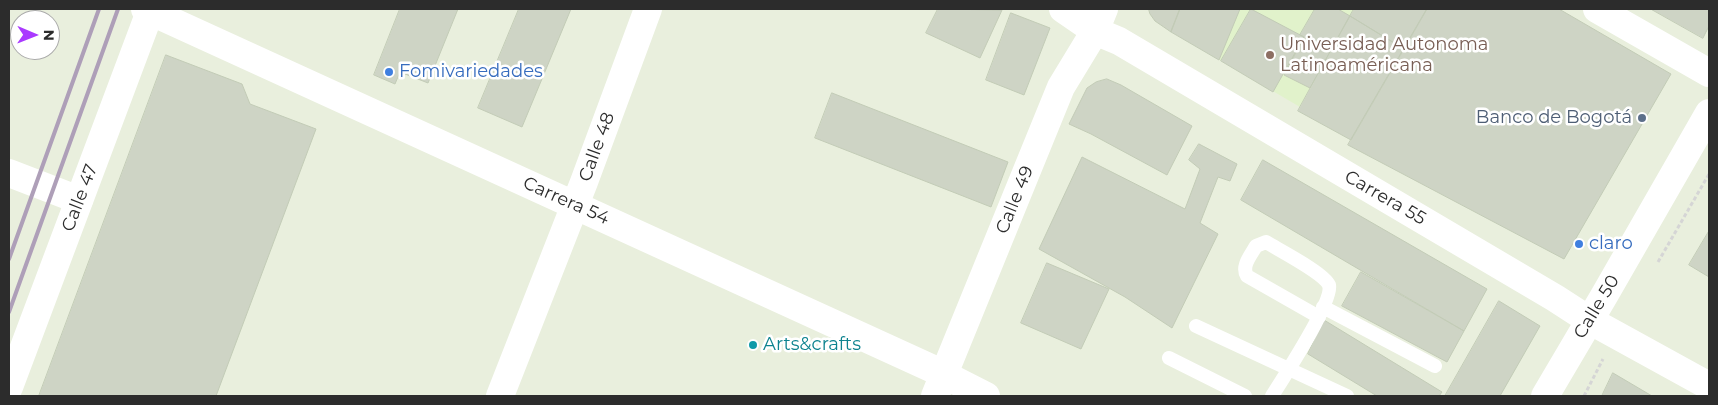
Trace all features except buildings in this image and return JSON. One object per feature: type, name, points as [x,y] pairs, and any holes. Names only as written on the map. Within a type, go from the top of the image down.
[{"type":"street","name":"Carrera 54","points":[[149,9],[575,205],[940,385],[986,396]]},
{"type":"street","name":"Calle 47","points":[[9,387],[149,9]]},
{"type":"street","name":"Calle 48","points":[[500,396],[575,205],[648,9]]},
{"type":"street","name":"Carrera 55","points":[[1063,9],[1100,20],[1119,41],[1555,298],[1589,320],[1709,386]]},
{"type":"street","points":[[1597,9],[1709,73]]},
{"type":"street","name":"Calle 49","points":[[940,385],[1061,87],[1100,20]]},
{"type":"street","name":"Calle 50","points":[[1545,396],[1709,113]]},
{"type":"street","points":[[9,172],[79,200]]},
{"type":"lane","points":[[1272,396],[1321,312],[1329,291],[1328,284],[1316,273],[1266,242],[1256,246],[1244,266],[1244,271],[1248,276],[1321,312],[1435,366]]},
{"type":"lane","points":[[1196,326],[1347,396]]},
{"type":"lane","points":[[1169,358],[1245,396]]},
{"type":"path","points":[[1656,265],[1709,174]]},
{"type":"shaded area","name":"Universidad Autonoma Latinoaméricana","points":[[1149,9],[1427,9],[1404,49],[1350,17],[1300,107],[1162,26],[1155,21]]},
{"type":"railway","points":[[9,259],[99,9]]},
{"type":"railway","points":[[9,312],[118,9]]},
{"type":"place","name":"Universidad Autonoma Latinoaméricana","points":[[1270,55]]},
{"type":"place","name":"Fomivariedades","points":[[389,72]]},
{"type":"place","name":"Banco de Bogotá","points":[[1642,118]]},
{"type":"place","name":"claro","points":[[1579,244]]},
{"type":"place","name":"Arts&crafts","points":[[753,345]]}]
